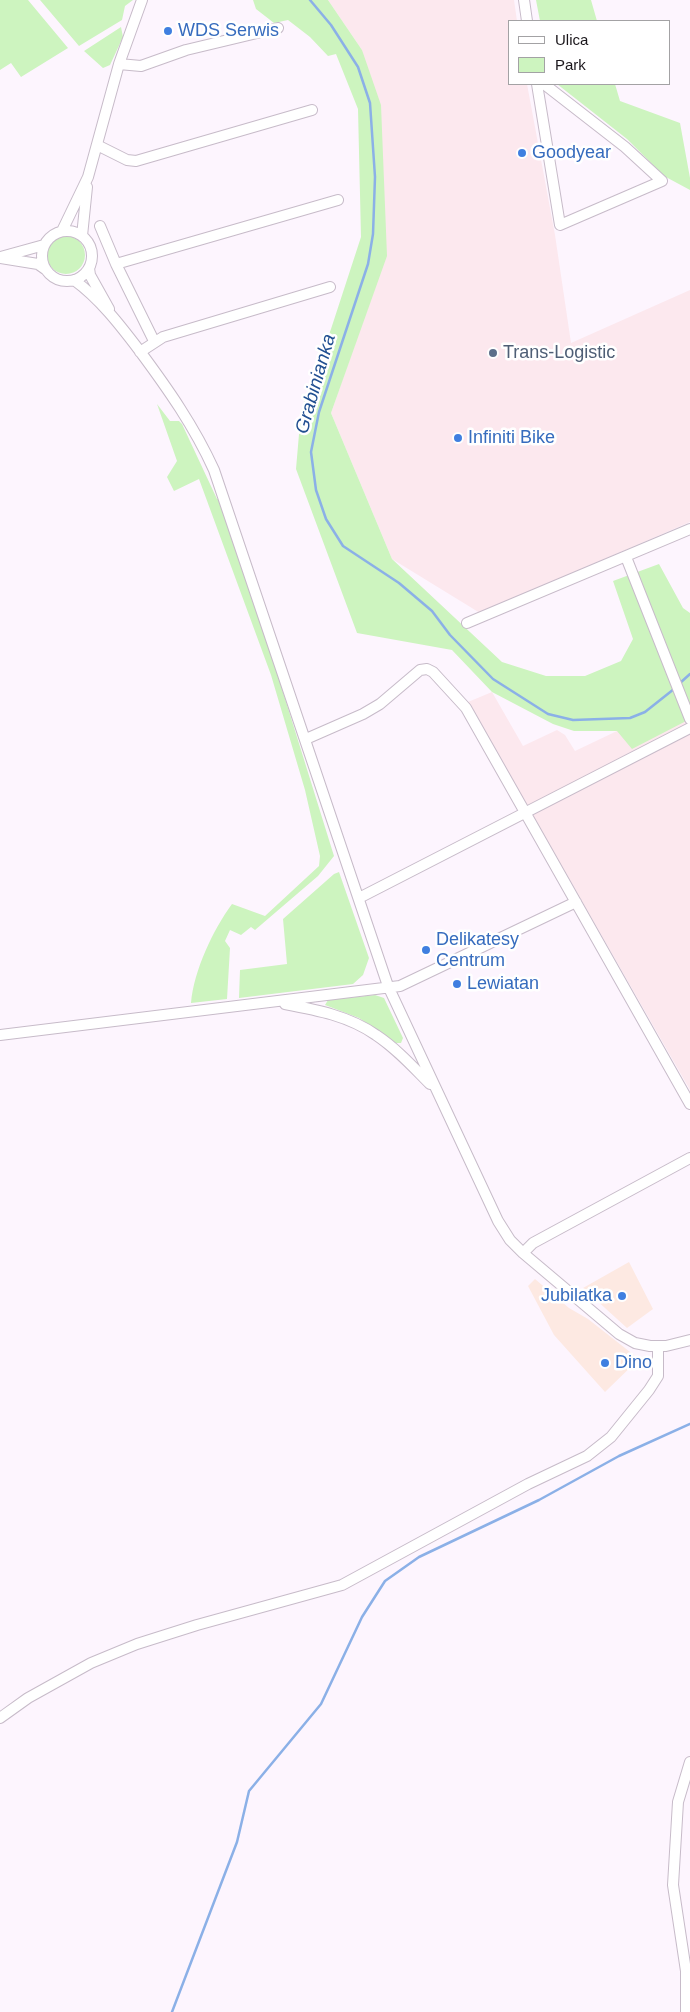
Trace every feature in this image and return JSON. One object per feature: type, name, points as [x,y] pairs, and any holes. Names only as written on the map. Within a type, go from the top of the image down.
[{"type":"street","points":[[45,270],[41,258],[44,245],[48,239],[62,231],[68,222],[88,177],[119,64],[142,0]]},
{"type":"street","points":[[524,0],[527,20]]},
{"type":"street","points":[[119,64],[141,66],[186,50],[278,28]]},
{"type":"street","points":[[537,85],[560,226],[662,181],[625,147],[545,85]]},
{"type":"street","points":[[97,145],[127,160],[136,161],[312,110]]},
{"type":"street","points":[[82,236],[88,177]]},
{"type":"street","points":[[116,264],[338,200]]},
{"type":"street","points":[[100,226],[116,264],[154,342]]},
{"type":"street","points":[[62,231],[82,236],[91,250],[90,275],[112,314],[178,402],[214,470],[388,986],[498,1221],[510,1240],[523,1253],[619,1334],[635,1343],[658,1347],[690,1340]]},
{"type":"street","points":[[0,258],[44,245]]},
{"type":"street","points":[[0,258],[38,264],[58,280],[74,280],[89,268]]},
{"type":"street","points":[[74,280],[112,314]]},
{"type":"street","points":[[140,352],[163,337],[330,287]]},
{"type":"street","points":[[467,623],[690,529]]},
{"type":"street","points":[[626,556],[690,719]]},
{"type":"street","points":[[306,739],[363,714],[380,704],[413,673],[427,670],[445,683],[466,708],[690,1104]]},
{"type":"street","points":[[359,898],[690,728]]},
{"type":"street","points":[[0,1035],[400,986],[576,902]]},
{"type":"street","points":[[274,1002],[315,1010],[361,1026],[402,1056],[436,1090]]},
{"type":"street","points":[[523,1253],[533,1242],[690,1158]]},
{"type":"street","points":[[0,1718],[28,1698],[91,1663],[137,1644],[197,1625],[342,1585],[528,1484],[587,1456],[605,1444],[649,1390],[658,1376],[658,1347]]},
{"type":"street","points":[[686,2012],[686,1971],[673,1885],[678,1802],[690,1762]]},
{"type":"shaded area","points":[[328,0],[514,0],[517,20],[508,20],[508,85],[527,85],[555,235],[571,343],[690,290],[690,522],[480,613],[392,559],[331,413],[386,255],[362,50]]},
{"type":"shaded area","points":[[492,692],[523,746],[557,730],[565,735],[575,751],[617,731],[690,719],[690,1090],[468,702]]},
{"type":"shaded area","points":[[629,1262],[653,1309],[627,1328],[583,1288]]},
{"type":"shaded area","points":[[535,1279],[569,1308],[588,1319],[639,1359],[605,1392],[554,1335],[528,1286]]},
{"type":"green space","points":[[0,0],[28,0],[68,48],[21,77],[11,63],[0,70]]},
{"type":"green space","points":[[40,0],[133,0],[125,6],[122,20],[79,46]]},
{"type":"green space","points":[[253,0],[328,0],[362,50],[381,105],[387,256],[331,413],[392,559],[502,662],[546,676],[585,676],[621,661],[633,639],[613,581],[659,564],[683,608],[690,613],[690,719],[632,749],[617,731],[574,731],[553,724],[492,692],[452,650],[357,633],[296,469],[301,411],[331,329],[361,237],[358,109],[336,54],[328,56],[310,37],[288,20],[274,23],[256,9]]},
{"type":"green space","points":[[536,0],[591,0],[597,20],[540,20]]},
{"type":"green space","points":[[121,27],[123,37],[110,65],[103,68],[84,51]]},
{"type":"green space","points":[[558,85],[615,85],[620,101],[680,123],[690,178],[690,190],[664,176],[627,139]]},
{"type":"green space","points":[[66,236],[80,241],[85,255],[80,269],[66,274],[52,269],[47,255],[52,241]]},
{"type":"green space","points":[[157,404],[170,421],[179,421],[182,424],[217,499],[219,499],[264,631],[334,856],[318,876],[255,930],[251,927],[241,935],[230,930],[225,941],[230,948],[227,999],[191,1003],[196,977],[205,951],[232,904],[265,916],[319,866],[320,856],[305,790],[271,675],[199,479],[174,491],[167,477],[177,461]]},
{"type":"green space","points":[[339,872],[369,958],[363,975],[353,984],[239,998],[240,970],[287,964],[283,919],[334,874]]},
{"type":"green space","points":[[375,995],[384,998],[403,1038],[401,1043],[396,1043],[359,1018],[325,1005],[328,1000]]},
{"type":"waterway","name":"Grabinianka","points":[[310,0],[331,25],[358,67],[370,103],[375,177],[373,234],[368,264],[319,412],[311,452],[316,490],[326,519],[343,546],[399,583],[432,611],[450,635],[493,679],[548,714],[573,720],[630,718],[645,712],[674,689]]},
{"type":"waterway","name":"Grabinianka","points":[[680,683],[690,674]]},
{"type":"waterway","points":[[172,2012],[237,1842],[249,1791],[321,1704],[362,1617],[385,1581],[419,1557],[539,1500],[619,1456],[690,1424]]},
{"type":"place","name":"WDS Serwis","points":[[168,31]]},
{"type":"place","name":"Goodyear","points":[[522,153]]},
{"type":"place","name":"Trans-Logistic","points":[[493,353]]},
{"type":"place","name":"Infiniti Bike","points":[[458,438]]},
{"type":"place","name":"Delikatesy Centrum","points":[[426,950]]},
{"type":"place","name":"Lewiatan","points":[[457,984]]},
{"type":"place","name":"Jubilatka","points":[[622,1296]]},
{"type":"place","name":"Dino","points":[[605,1363]]}]
